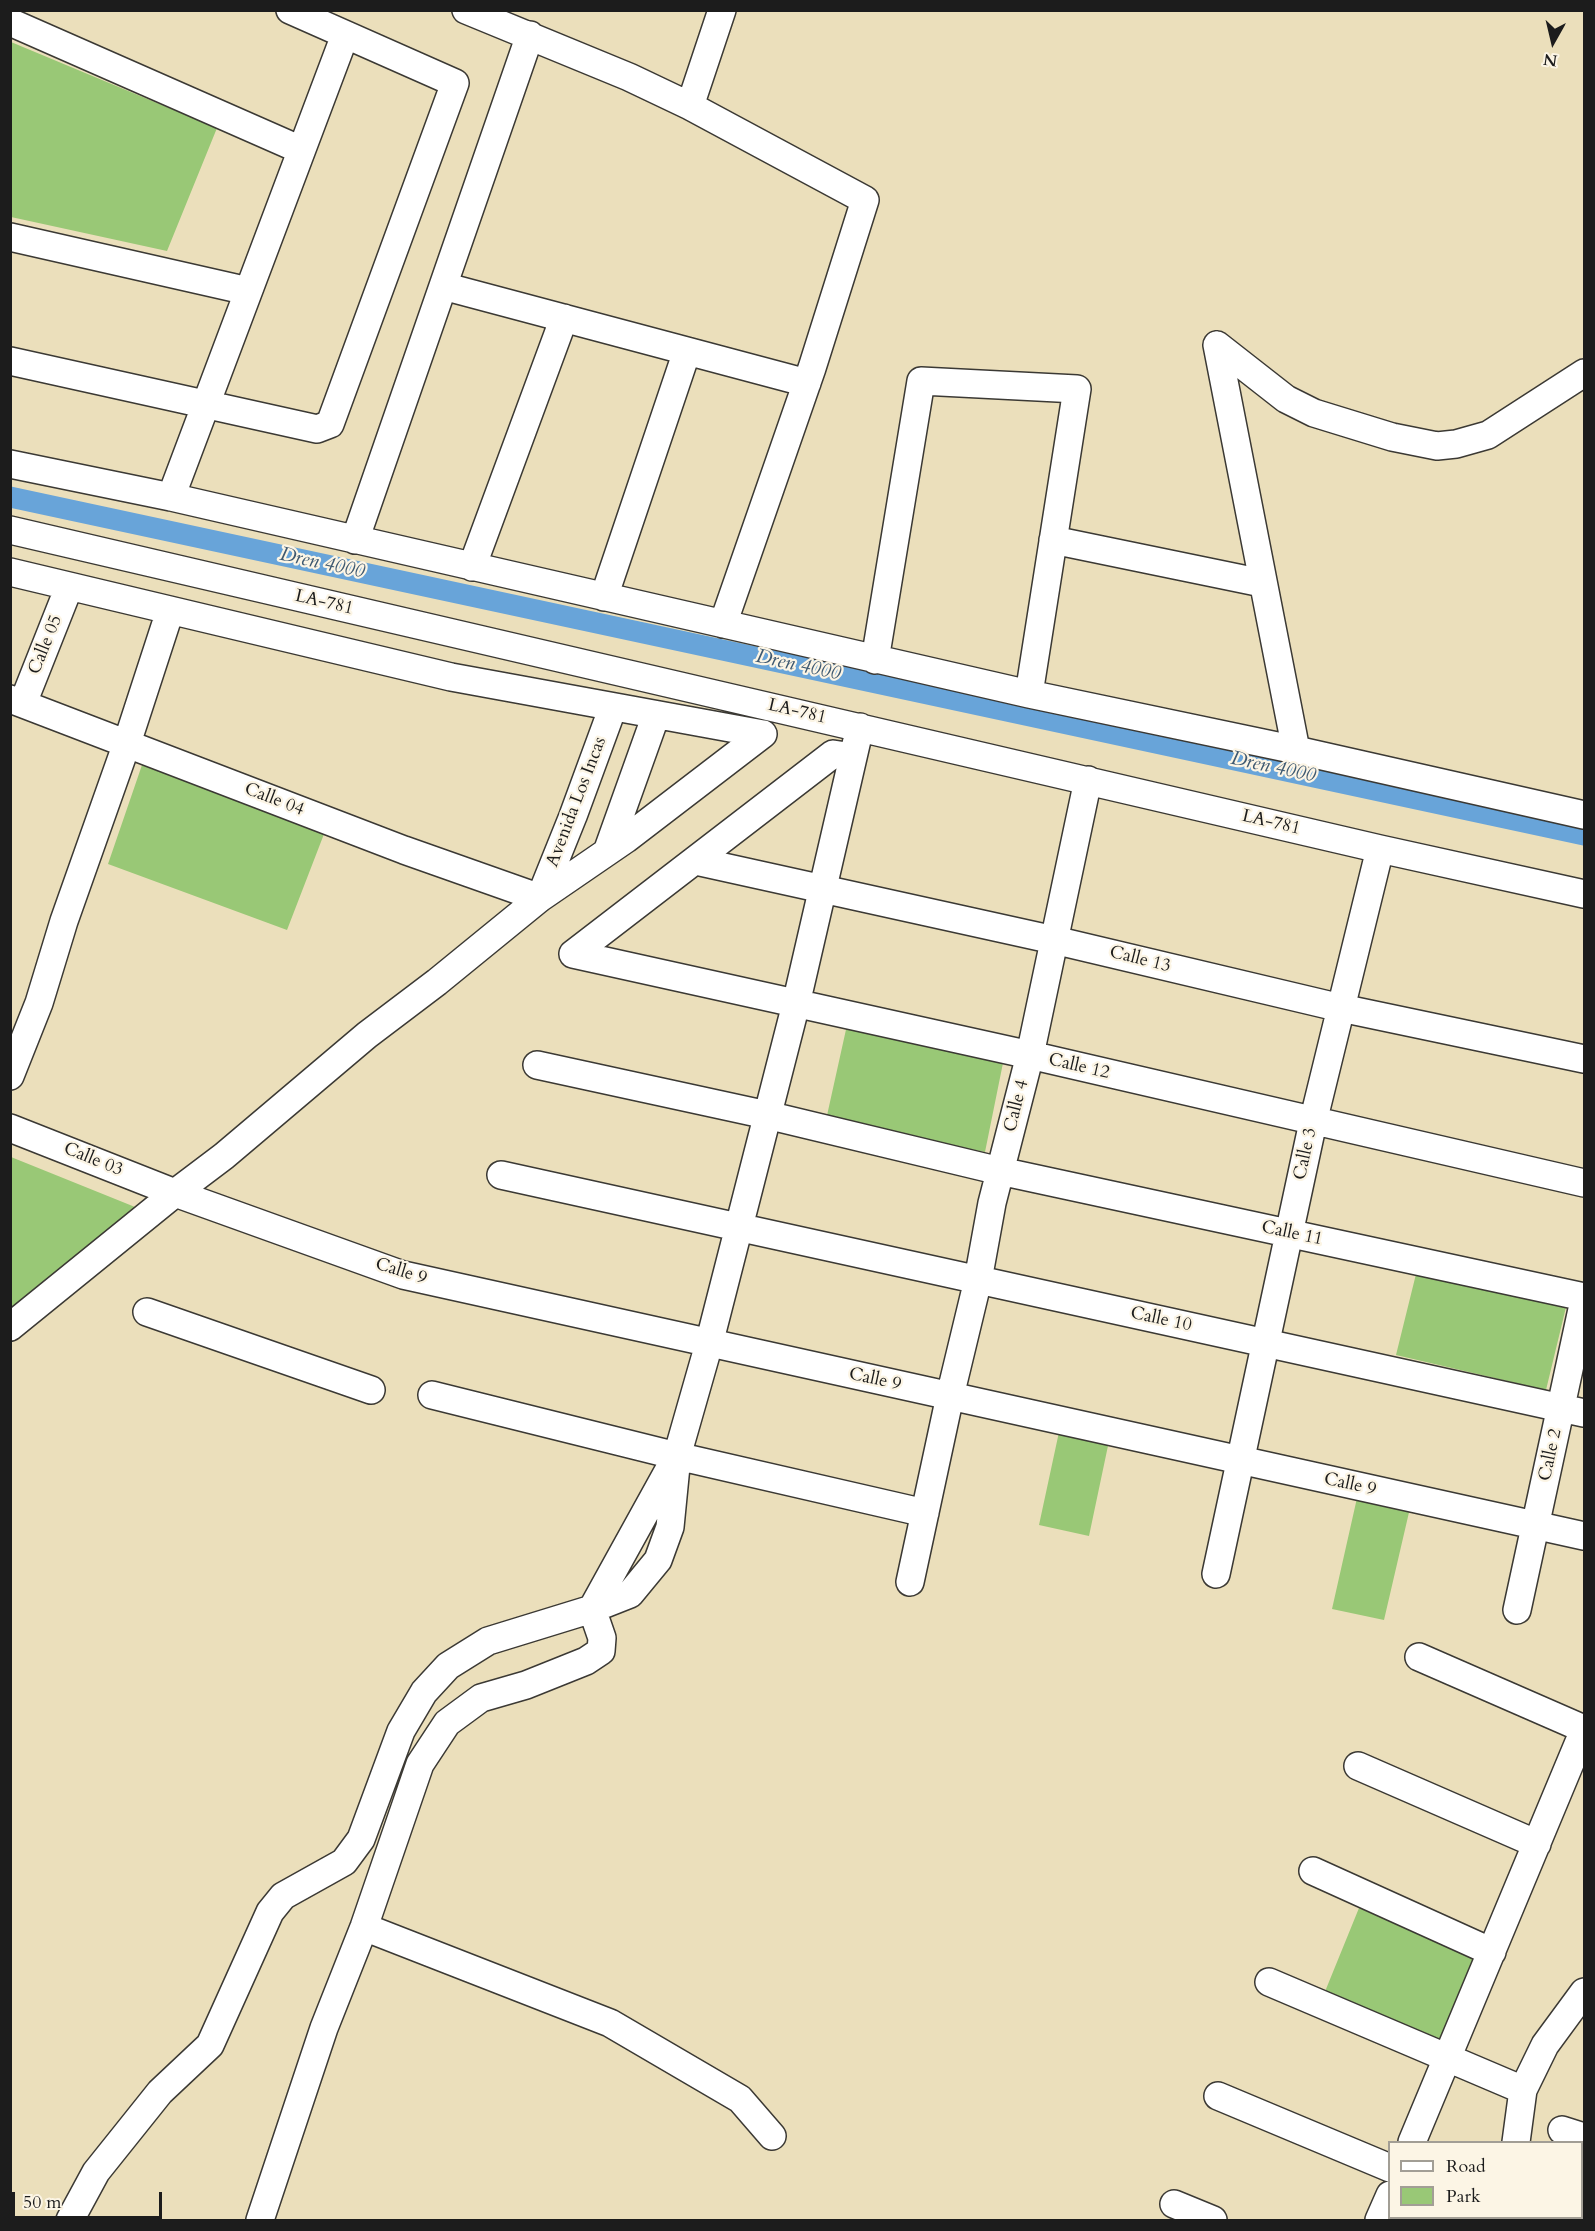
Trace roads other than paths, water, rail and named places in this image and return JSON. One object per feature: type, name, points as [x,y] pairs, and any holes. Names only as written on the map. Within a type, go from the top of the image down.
[{"type":"street","points":[[10,362],[317,429],[330,424],[455,83],[290,10]]},
{"type":"street","points":[[466,10],[629,77],[690,106],[865,200],[807,383],[723,624]]},
{"type":"street","points":[[690,106],[722,10]]},
{"type":"street","points":[[10,22],[301,150]]},
{"type":"street","points":[[171,497],[345,35]]},
{"type":"street","points":[[355,540],[530,35]]},
{"type":"street","points":[[10,237],[248,291]]},
{"type":"street","points":[[443,286],[807,383]]},
{"type":"street","points":[[472,567],[564,318]]},
{"type":"street","points":[[1296,750],[1217,345],[1286,399],[1314,413],[1392,438],[1437,446],[1456,444],[1488,435],[1584,373]]},
{"type":"street","points":[[604,597],[687,351]]},
{"type":"street","points":[[875,660],[921,381],[1077,389],[1029,694]]},
{"type":"street","points":[[10,464],[171,497],[875,660],[1296,750],[1584,815]]},
{"type":"street","name":"LA-781","points":[[10,530],[1380,849],[1584,894]]},
{"type":"street","points":[[1053,540],[1262,583]]},
{"type":"street","points":[[10,573],[451,677],[762,734],[607,852],[540,898],[437,982],[367,1035],[224,1156],[175,1192],[10,1327]]},
{"type":"street","name":"Calle 05","points":[[17,701],[69,586]]},
{"type":"street","points":[[10,1076],[39,1003],[64,921],[127,743],[170,611]]},
{"type":"street","name":"Calle 04","points":[[17,701],[404,850],[540,898]]},
{"type":"street","name":"Avenida Los Incas","points":[[540,898],[613,707]]},
{"type":"street","points":[[607,852],[656,715]]},
{"type":"street","points":[[70,2220],[103,2163],[160,2092],[210,2045],[270,1912],[284,1896],[344,1862],[361,1839],[401,1731],[424,1692],[448,1666],[488,1641],[592,1609],[677,1455],[709,1344],[796,1004],[860,727]]},
{"type":"street","points":[[696,861],[833,754],[853,757]]},
{"type":"street","name":"Calle 4","points":[[910,1582],[950,1396],[978,1280],[992,1203],[1030,1055],[1088,780]]},
{"type":"street","name":"Calle 3","points":[[1215,1574],[1313,1122],[1380,849]]},
{"type":"street","name":"Calle 13","points":[[696,861],[1054,940],[1341,1008],[1584,1059]]},
{"type":"street","name":"Calle 12","points":[[696,861],[573,954],[1030,1055],[1584,1183]]},
{"type":"street","name":"Calle 11","points":[[537,1065],[767,1115],[1000,1171],[1584,1299]]},
{"type":"street","name":"Calle 03","points":[[10,1128],[175,1192]]},
{"type":"street","name":"Calle 10","points":[[501,1175],[1573,1410]]},
{"type":"street","name":"Calle 9","points":[[175,1192],[403,1275],[1584,1536]]},
{"type":"street","name":"Calle 2","points":[[1518,1610],[1536,1525],[1573,1410],[1584,1299]]},
{"type":"street","points":[[147,1312],[371,1390]]},
{"type":"street","points":[[432,1395],[925,1513]]},
{"type":"street","points":[[260,2220],[324,2028],[364,1927],[420,1764],[447,1723],[481,1698],[526,1685],[586,1662],[601,1651],[602,1638],[592,1609]]},
{"type":"street","points":[[1412,2141],[1584,1729],[1419,1657]]},
{"type":"street","points":[[1358,1766],[1537,1844]]},
{"type":"street","points":[[1313,1870],[1492,1952]]},
{"type":"street","points":[[364,1927],[610,2024],[740,2099],[771,2136]]},
{"type":"street","points":[[1269,1982],[1522,2090]]},
{"type":"street","points":[[1516,2141],[1522,2090],[1545,2045],[1584,1992]]},
{"type":"street","points":[[1218,2096],[1388,2168]]},
{"type":"street","points":[[1379,2220],[1388,2198]]},
{"type":"street","points":[[1174,2204],[1213,2220]]},
{"type":"waterway","name":"Dren 4000","points":[[10,497],[1584,835]]}]
